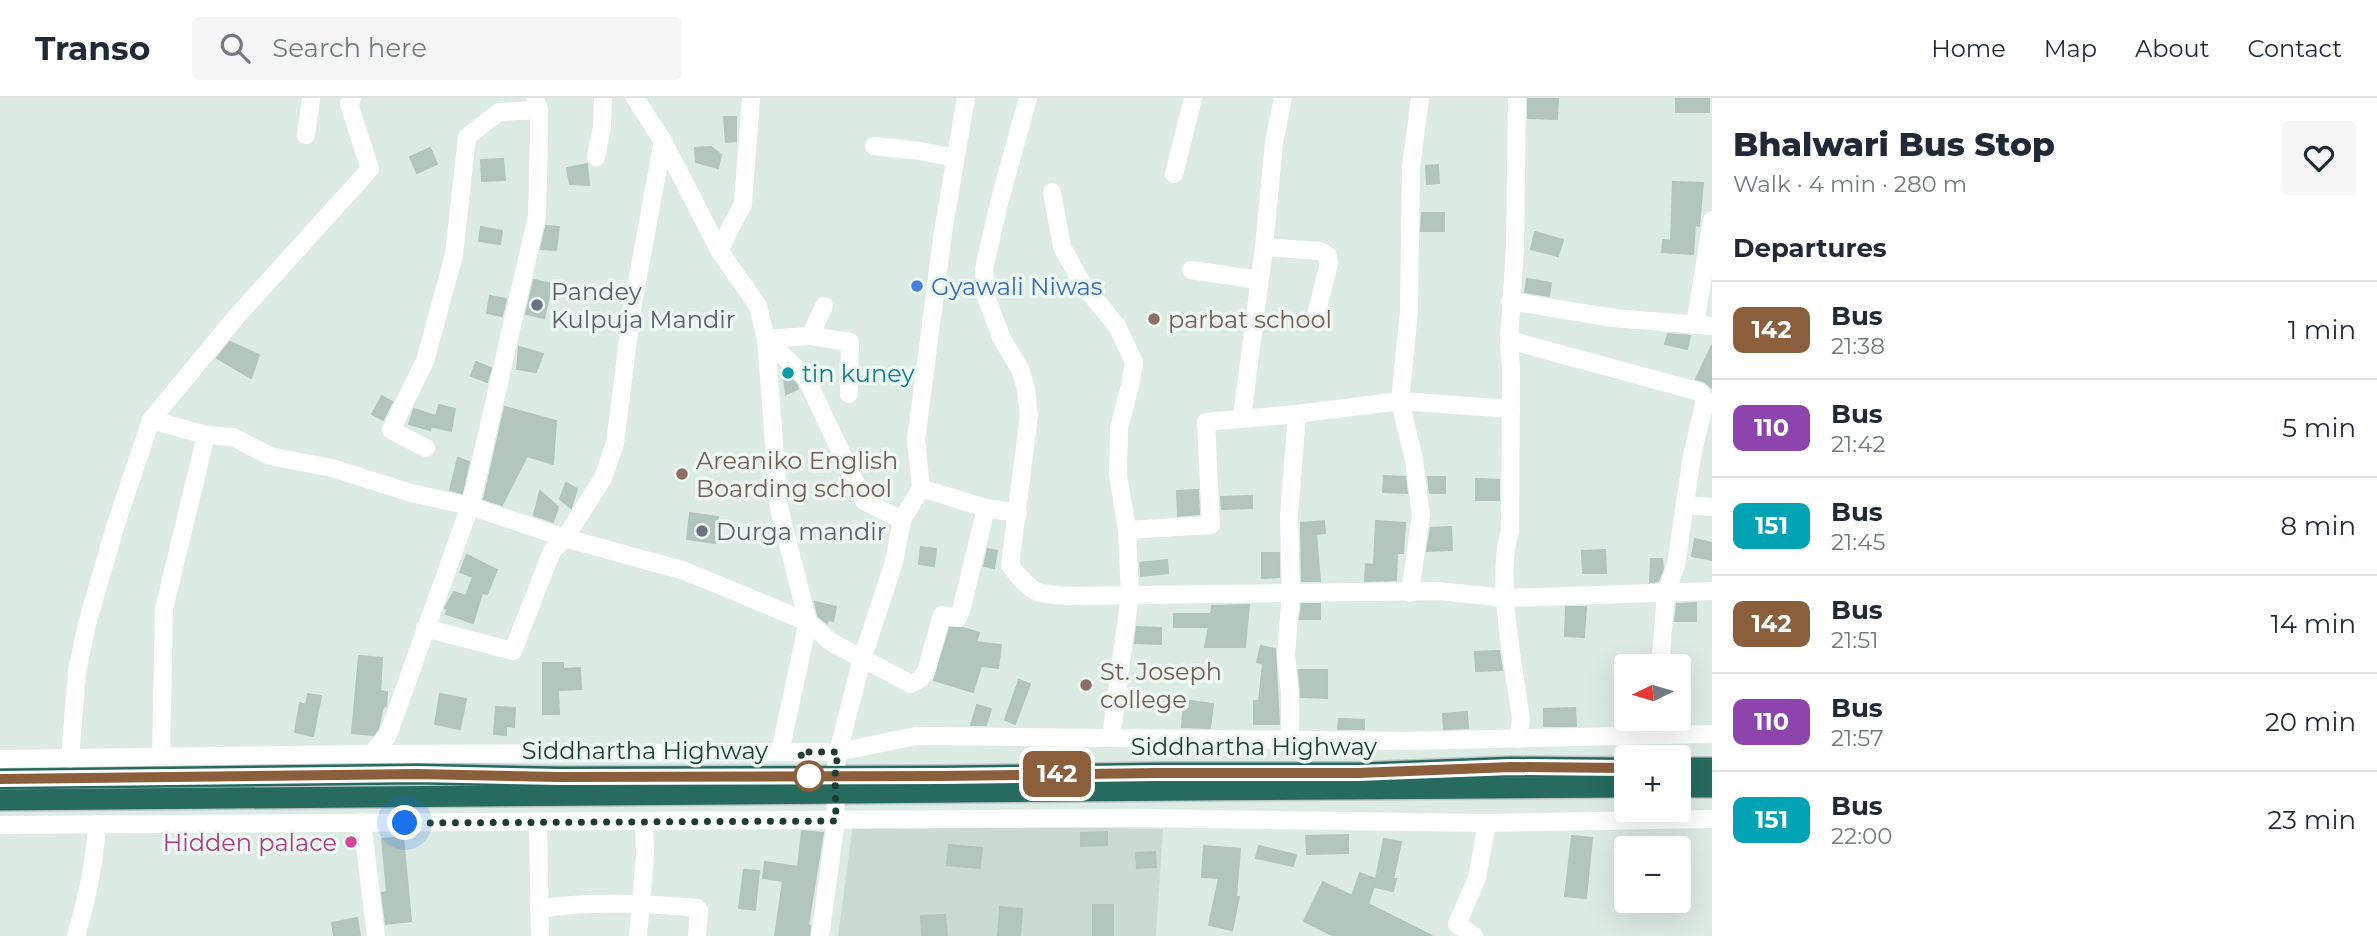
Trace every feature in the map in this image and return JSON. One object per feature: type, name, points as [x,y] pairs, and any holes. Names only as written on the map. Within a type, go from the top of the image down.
[{"type":"highway","name":"Siddhartha Highway","points":[[0,800],[1358,773],[1511,767],[1614,768]]},
{"type":"highway","points":[[1691,768],[1712,768]]},
{"type":"highway","name":"Siddhartha Highway","points":[[0,779],[417,774],[835,783],[1037,793],[1614,787]]},
{"type":"highway","points":[[1691,787],[1712,787]]},
{"type":"street","points":[[306,135],[312,98]]},
{"type":"street","points":[[70,759],[77,673],[87,624],[116,524],[152,420],[236,317],[370,169],[349,104],[352,98]]},
{"type":"street","points":[[596,157],[602,127],[603,98]]},
{"type":"street","points":[[635,98],[663,141],[719,250],[758,306],[766,338],[779,509],[808,622],[780,752]]},
{"type":"street","points":[[719,250],[743,204],[751,98]]},
{"type":"street","points":[[820,936],[836,821],[835,783],[838,752],[862,659],[894,562],[902,520],[920,488],[916,440],[943,232],[966,98]]},
{"type":"street","points":[[1028,98],[984,269],[986,297],[1002,339],[1020,369],[1026,389],[1028,416],[1010,565],[1025,584],[1043,595],[1438,591],[1506,598],[1712,591]]},
{"type":"street","points":[[1174,174],[1194,98]]},
{"type":"street","points":[[1410,593],[1421,515],[1414,460],[1400,401],[1409,311],[1411,167],[1420,98]]},
{"type":"street","points":[[1517,98],[1515,247],[1509,340],[1510,531],[1504,548],[1506,598],[1521,719],[1518,739]]},
{"type":"street","points":[[1242,417],[1264,247],[1279,99]]},
{"type":"street","points":[[371,754],[388,735],[470,506],[537,216],[537,104],[499,111],[467,136],[454,255],[425,361],[391,430],[426,448]]},
{"type":"street","points":[[425,628],[513,651],[552,551],[565,538],[603,478],[615,443],[632,309],[663,141]]},
{"type":"street","points":[[874,146],[920,150],[955,158]]},
{"type":"street","points":[[1052,192],[1062,247],[1083,285],[1117,326],[1134,362],[1119,428],[1118,474],[1126,530],[1130,595],[1111,737]]},
{"type":"street","points":[[1510,301],[1614,317],[1704,326],[1712,220]]},
{"type":"street","points":[[1264,247],[1320,250],[1328,256],[1329,263],[1315,320]]},
{"type":"street","points":[[1191,270],[1259,280]]},
{"type":"street","points":[[810,336],[824,306]]},
{"type":"street","points":[[766,338],[810,336],[850,342],[849,394]]},
{"type":"street","points":[[766,338],[806,378],[864,501],[902,520]]},
{"type":"street","points":[[1509,340],[1700,391],[1709,402],[1692,456],[1676,565],[1666,593],[1661,654]]},
{"type":"street","points":[[1126,530],[1211,525],[1206,422],[1400,401],[1511,409]]},
{"type":"street","points":[[1290,740],[1290,694],[1286,655],[1291,593],[1289,515],[1297,414]]},
{"type":"street","points":[[152,420],[206,435],[233,438],[270,456],[332,468],[411,493],[470,506],[565,538],[685,571],[808,622],[831,642],[911,684],[926,672],[942,615],[958,618],[986,508]]},
{"type":"street","points":[[161,756],[164,609],[206,435]]},
{"type":"street","points":[[920,488],[986,508],[1018,513]]},
{"type":"street","points":[[1686,505],[1712,507]]},
{"type":"street","points":[[0,759],[838,752],[916,736],[1290,740],[1518,739],[1614,730]]},
{"type":"street","points":[[1690,732],[1712,734]]},
{"type":"street","points":[[0,825],[1132,818],[1487,823],[1712,818]]},
{"type":"street","points":[[638,936],[645,821]]},
{"type":"street","points":[[362,822],[376,936]]},
{"type":"street","points":[[538,823],[540,936]]},
{"type":"street","points":[[1474,936],[1457,924],[1477,878],[1487,823]]},
{"type":"street","points":[[76,936],[88,894],[96,851],[97,824]]},
{"type":"street","points":[[539,909],[595,903],[642,903],[697,908],[697,936]]},
{"type":"shaded area","points":[[853,824],[1163,829],[1156,936],[838,936]]},
{"type":"building","points":[[1528,98],[1558,98],[1557,119],[1528,118]]},
{"type":"building","points":[[1676,98],[1709,98],[1709,112],[1676,112]]},
{"type":"building","points":[[724,117],[736,117],[736,141],[726,142]]},
{"type":"building","points":[[711,147],[721,155],[718,168],[696,162],[695,148]]},
{"type":"building","points":[[430,148],[437,164],[417,173],[410,157]]},
{"type":"building","points":[[503,159],[505,180],[482,181],[481,160]]},
{"type":"building","points":[[587,164],[589,185],[570,184],[567,168]]},
{"type":"building","points":[[1438,165],[1439,183],[1427,184],[1426,166]]},
{"type":"building","points":[[1673,182],[1703,183],[1693,254],[1662,252],[1663,240],[1671,241]]},
{"type":"building","points":[[1422,213],[1444,213],[1444,231],[1421,231]]},
{"type":"building","points":[[546,226],[559,227],[556,250],[541,249]]},
{"type":"building","points":[[481,227],[502,231],[500,244],[479,241]]},
{"type":"building","points":[[1535,232],[1563,240],[1558,256],[1531,249]]},
{"type":"building","points":[[1527,279],[1551,283],[1549,296],[1525,292]]},
{"type":"building","points":[[534,280],[552,284],[544,318],[526,314]]},
{"type":"building","points":[[490,296],[506,299],[502,316],[487,313]]},
{"type":"building","points":[[1668,334],[1690,336],[1687,349],[1665,344]]},
{"type":"building","points":[[230,342],[259,355],[251,378],[217,358]]},
{"type":"building","points":[[1712,345],[1712,388],[1704,381],[1696,379]]},
{"type":"building","points":[[519,347],[543,354],[536,372],[517,369]]},
{"type":"building","points":[[476,362],[491,368],[487,382],[471,376]]},
{"type":"building","points":[[783,371],[797,385],[798,389],[786,394]]},
{"type":"building","points":[[382,396],[392,402],[383,420],[372,414]]},
{"type":"building","points":[[439,405],[455,409],[451,431],[431,426],[430,430],[409,424],[414,409],[436,416]]},
{"type":"building","points":[[505,407],[556,421],[553,464],[527,456],[502,505],[484,499]]},
{"type":"building","points":[[458,458],[469,462],[462,493],[450,490]]},
{"type":"building","points":[[1384,476],[1405,477],[1407,493],[1383,492]]},
{"type":"building","points":[[1428,477],[1445,477],[1445,493],[1430,493]]},
{"type":"building","points":[[1476,479],[1499,480],[1499,500],[1476,500]]},
{"type":"building","points":[[566,483],[577,489],[571,508],[560,499]]},
{"type":"building","points":[[1198,490],[1199,514],[1178,516],[1177,491]]},
{"type":"building","points":[[540,491],[558,507],[553,522],[534,515]]},
{"type":"building","points":[[1252,496],[1252,508],[1222,509],[1221,497]]},
{"type":"building","points":[[690,513],[718,517],[715,543],[687,539]]},
{"type":"building","points":[[1324,521],[1325,533],[1316,534],[1320,581],[1302,581],[1301,523]]},
{"type":"building","points":[[1376,521],[1405,523],[1403,553],[1397,553],[1396,580],[1365,581],[1366,564],[1374,565]]},
{"type":"building","points":[[1451,527],[1452,550],[1427,551],[1431,528]]},
{"type":"building","points":[[1695,539],[1712,543],[1712,560],[1692,556]]},
{"type":"building","points":[[921,547],[936,549],[934,566],[919,564]]},
{"type":"building","points":[[988,549],[997,551],[994,568],[984,566]]},
{"type":"building","points":[[1605,550],[1606,573],[1583,573],[1582,551]]},
{"type":"building","points":[[1262,553],[1279,553],[1279,577],[1262,578]]},
{"type":"building","points":[[467,555],[497,570],[487,594],[482,593],[473,623],[446,614],[448,609],[445,608],[454,592],[466,596],[473,577],[460,572]]},
{"type":"building","points":[[1651,559],[1662,559],[1663,568],[1658,581],[1650,582]]},
{"type":"building","points":[[1167,560],[1168,573],[1141,576],[1140,563]]},
{"type":"building","points":[[815,602],[836,607],[833,621],[828,620],[827,623],[818,616]]},
{"type":"building","points":[[1696,603],[1696,621],[1675,621],[1677,604]]},
{"type":"building","points":[[1302,604],[1320,604],[1320,619],[1300,619]]},
{"type":"building","points":[[1249,605],[1245,647],[1205,647],[1209,627],[1174,627],[1174,614],[1211,614],[1212,606]]},
{"type":"building","points":[[1566,607],[1586,607],[1584,637],[1565,636]]},
{"type":"building","points":[[1137,627],[1161,628],[1161,644],[1135,643]]},
{"type":"building","points":[[950,628],[963,628],[979,633],[976,642],[1001,645],[998,668],[981,666],[973,692],[934,680]]},
{"type":"building","points":[[1261,646],[1275,649],[1279,724],[1254,724],[1254,701],[1259,701],[1263,664],[1257,662]]},
{"type":"building","points":[[1499,651],[1502,670],[1476,671],[1475,652]]},
{"type":"building","points":[[359,656],[382,658],[380,691],[387,692],[386,706],[383,707],[378,729],[373,735],[352,733]]},
{"type":"building","points":[[543,663],[563,663],[563,669],[580,668],[581,689],[558,690],[559,714],[543,714]]},
{"type":"building","points":[[1299,670],[1327,670],[1327,698],[1301,697]]},
{"type":"building","points":[[1019,680],[1030,684],[1015,724],[1005,720]]},
{"type":"building","points":[[308,694],[321,696],[313,736],[295,732],[300,703],[306,705]]},
{"type":"building","points":[[440,694],[466,699],[460,729],[435,724]]},
{"type":"building","points":[[1184,700],[1213,704],[1210,728],[1182,727]]},
{"type":"building","points":[[977,705],[991,709],[986,725],[971,725]]},
{"type":"building","points":[[496,707],[515,708],[514,727],[506,726],[506,735],[494,734]]},
{"type":"building","points":[[1575,708],[1576,726],[1544,726],[1544,709]]},
{"type":"building","points":[[1467,712],[1468,728],[1444,729],[1443,714]]},
{"type":"building","points":[[1339,719],[1364,720],[1364,729],[1338,729]]},
{"type":"building","points":[[802,831],[823,833],[808,925],[809,936],[775,936],[783,881],[763,878],[765,862],[798,867]]},
{"type":"building","points":[[1107,832],[1107,845],[1081,846],[1081,833]]},
{"type":"building","points":[[1348,835],[1348,853],[1307,854],[1306,836]]},
{"type":"building","points":[[1572,836],[1592,838],[1586,898],[1565,896]]},
{"type":"building","points":[[403,837],[411,921],[386,924],[382,893],[387,892],[382,839]]},
{"type":"building","points":[[1384,839],[1401,842],[1393,879],[1396,879],[1393,891],[1375,887],[1376,880],[1368,904],[1432,936],[1334,936],[1304,921],[1323,882],[1352,896],[1360,873],[1376,879]]},
{"type":"building","points":[[949,845],[982,848],[980,868],[947,865]]},
{"type":"building","points":[[1204,846],[1240,849],[1236,897],[1239,897],[1232,930],[1209,925],[1219,878],[1202,877]]},
{"type":"building","points":[[1259,846],[1296,855],[1293,866],[1256,858]]},
{"type":"building","points":[[1155,852],[1156,867],[1137,868],[1136,853]]},
{"type":"building","points":[[744,870],[759,871],[755,910],[739,908]]},
{"type":"building","points":[[1093,905],[1113,905],[1113,936],[1093,936]]},
{"type":"building","points":[[1000,907],[1022,909],[1020,936],[998,936]]},
{"type":"building","points":[[945,915],[947,936],[922,936],[921,916]]},
{"type":"building","points":[[357,918],[360,936],[334,936],[332,923]]},
{"type":"bus line","name":"142","points":[[0,779],[417,774],[560,777],[942,776],[1358,773],[1511,767],[1614,768]]},
{"type":"place","name":"Gyawali Niwas","points":[[917,286]]},
{"type":"place","name":"Pandey Kulpuja Mandir","points":[[537,305]]},
{"type":"place","name":"parbat school","points":[[1154,319]]},
{"type":"place","name":"tin kuney","points":[[788,373]]},
{"type":"place","name":"Areaniko English Boarding school","points":[[682,474]]},
{"type":"place","name":"Durga mandir","points":[[702,531]]},
{"type":"place","name":"St. Joseph college","points":[[1086,685]]},
{"type":"place","name":"Hidden palace","points":[[351,842]]},
{"type":"route","points":[[405,823],[836,821],[835,775],[838,752],[800,752],[809,776]]}]
